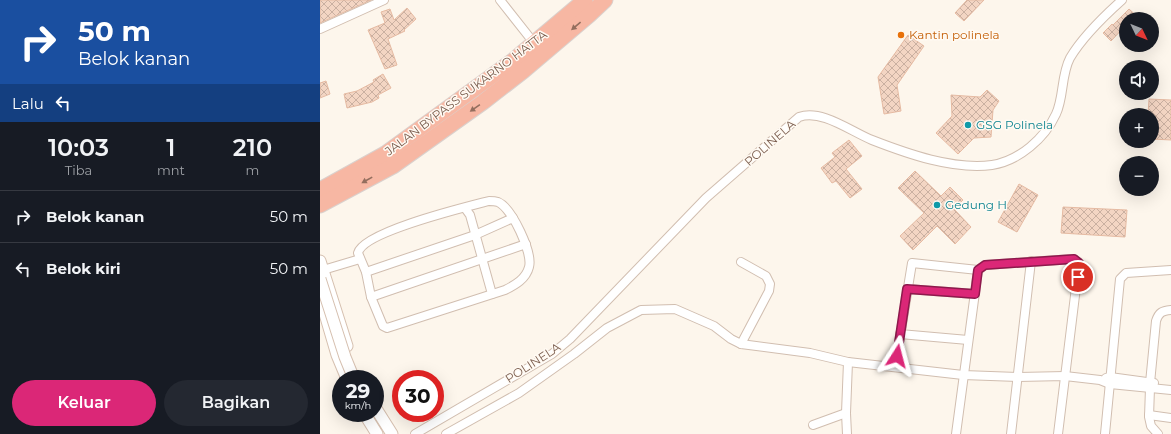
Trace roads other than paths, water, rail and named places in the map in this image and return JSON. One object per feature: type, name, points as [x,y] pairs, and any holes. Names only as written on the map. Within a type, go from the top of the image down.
[{"type":"highway","name":"JALAN BYPASS SUKARNO HATTA","points":[[322,201],[477,88],[586,0]]},
{"type":"highway","name":"JALAN BYPASS SUKARNO HATTA","points":[[322,201],[393,166],[483,102],[529,66],[605,0]]},
{"type":"street","points":[[320,29],[384,0]]},
{"type":"street","points":[[500,0],[534,43]]},
{"type":"street","name":"POLINELA","points":[[414,434],[552,354],[570,339],[706,198],[799,118],[810,115],[825,118],[871,139],[932,160],[980,166],[994,164],[1015,157],[1040,138],[1056,114],[1069,60],[1080,43],[1103,17],[1122,0]]},
{"type":"street","points":[[489,201],[498,202],[505,207],[513,218],[519,227],[526,244],[530,266],[527,273],[514,285],[505,290],[387,328],[381,324],[371,296],[366,272],[358,253],[362,245],[407,225],[489,201]]},
{"type":"street","points":[[465,208],[470,216],[492,294]]},
{"type":"street","points":[[366,272],[475,234],[513,218]]},
{"type":"street","points":[[371,296],[526,244]]},
{"type":"street","points":[[895,367],[912,263],[978,270],[985,265],[1074,259],[1079,263],[1058,434]]},
{"type":"street","points":[[321,270],[360,260]]},
{"type":"street","points":[[1011,434],[1031,261]]},
{"type":"street","points":[[741,262],[766,276],[770,284],[769,291],[741,344]]},
{"type":"street","points":[[321,270],[325,289],[356,370]]},
{"type":"street","points":[[321,270],[345,357],[350,370]]},
{"type":"street","points":[[956,434],[978,270]]},
{"type":"street","points":[[1105,434],[1120,279],[1126,273],[1171,270]]},
{"type":"street","points":[[907,289],[975,294]]},
{"type":"street","points":[[320,297],[337,355],[343,370]]},
{"type":"street","points":[[446,434],[519,393],[574,354],[606,328],[642,310],[675,309],[714,326],[731,339],[741,344],[810,353],[848,362],[963,375],[1018,377],[1065,376],[1110,380],[1171,390]]},
{"type":"street","points":[[1158,434],[1151,426],[1149,415],[1156,321],[1160,312],[1171,310]]},
{"type":"street","points":[[900,334],[968,340]]},
{"type":"street","points":[[847,434],[846,413],[848,362]]},
{"type":"street","points":[[1150,386],[1171,385]]},
{"type":"street","points":[[813,425],[846,413]]},
{"type":"street","points":[[1149,415],[1171,418]]},
{"type":"street","points":[[384,421],[392,434]]},
{"type":"street","points":[[370,422],[377,434]]},
{"type":"street","points":[[377,422],[384,434]]},
{"type":"place","name":"Kantin polinela","points":[[901,35]]},
{"type":"place","name":"GSG Polinela","points":[[968,125]]},
{"type":"place","name":"Gedung H","points":[[937,205]]}]
